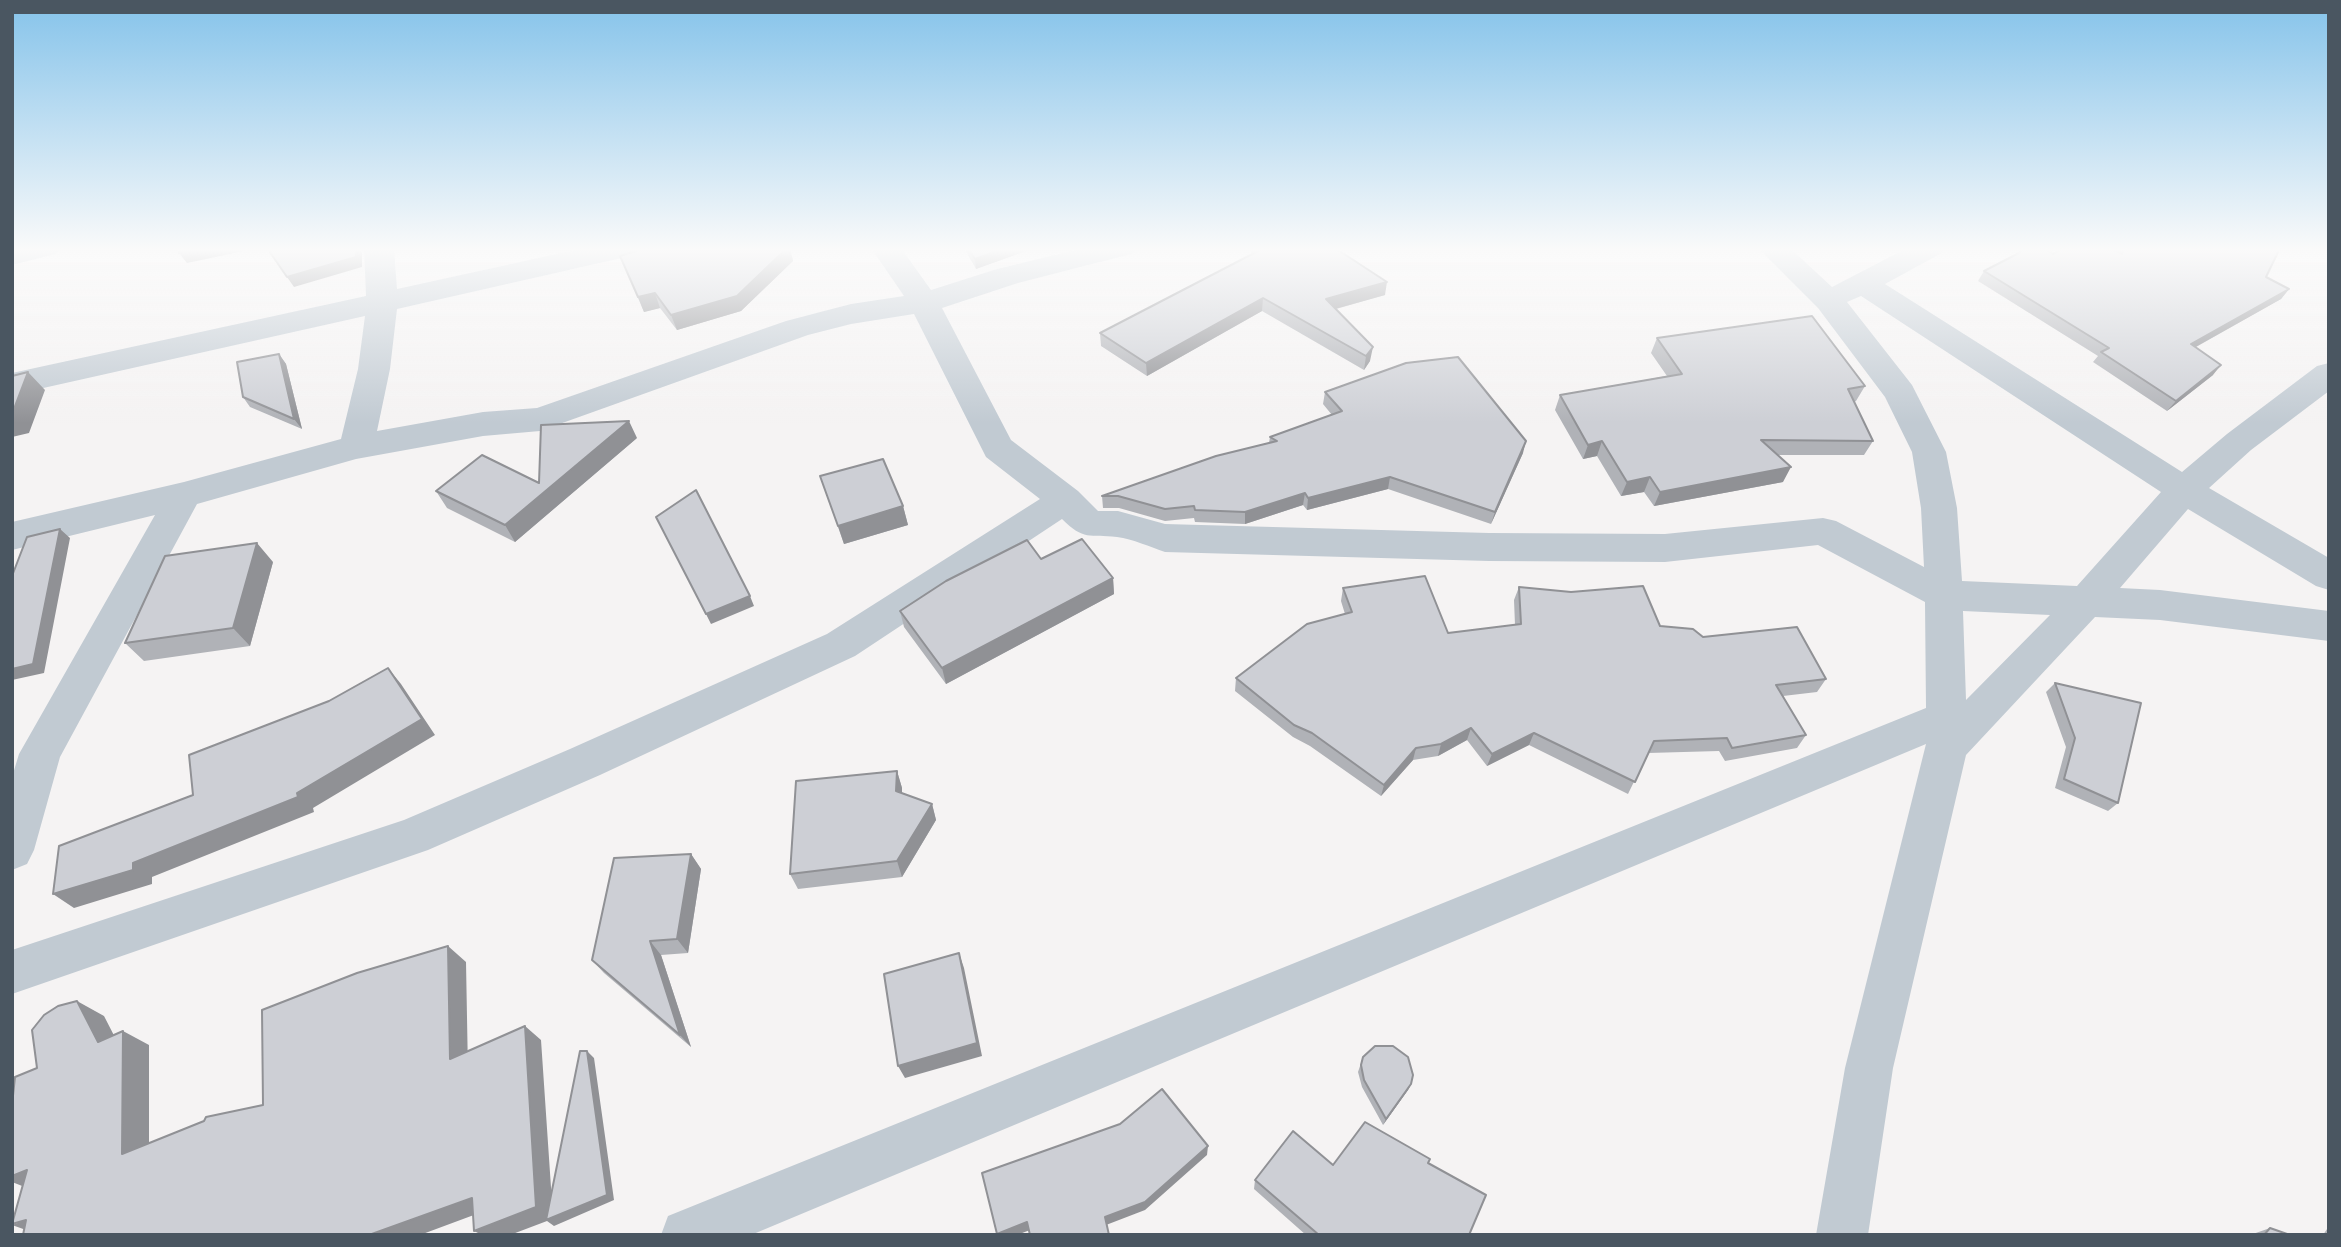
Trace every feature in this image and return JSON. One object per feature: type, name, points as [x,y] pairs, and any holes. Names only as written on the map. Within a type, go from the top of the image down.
[{"type":"street","points":[[12,384],[367,306]]},
{"type":"street","points":[[356,447],[374,369],[382,306]]},
{"type":"street","points":[[12,537],[184,495],[356,447],[483,424],[540,419],[797,328],[851,314],[903,306]]},
{"type":"street","points":[[926,306],[998,448],[1065,500],[1089,524],[1118,524],[1165,538],[1489,547],[1665,548],[1823,531],[1944,595],[2087,601],[2241,613],[2329,626]]},
{"type":"street","points":[[1833,306],[1900,393],[1929,452],[1939,508],[1944,595],[1946,732],[1869,1068],[1842,1235]]},
{"type":"street","points":[[1898,306],[2184,490],[2329,576]]},
{"type":"street","points":[[687,1235],[1946,732],[2087,601],[2184,490],[2239,442],[2329,374]]},
{"type":"street","points":[[12,850],[26,757],[184,495]]},
{"type":"street","points":[[12,972],[413,835],[585,762],[841,645],[1065,500]]},
{"type":"building","points":[[665,306],[702,306],[671,315]]},
{"type":"building","points":[[1152,306],[1248,306],[1146,363],[1100,333]]},
{"type":"building","points":[[1278,306],[1333,306],[1373,347],[1366,356]]},
{"type":"building","points":[[2041,306],[2258,306],[2191,344],[2221,365],[2176,401],[2101,352],[2109,348]]},
{"type":"building","points":[[1812,316],[1865,386],[1848,389],[1873,441],[1761,440],[1791,467],[1660,492],[1650,477],[1627,482],[1602,441],[1588,445],[1560,395],[1682,374],[1657,338]]},
{"type":"building","points":[[279,354],[294,419],[243,397],[237,362]]},
{"type":"building","points":[[1458,357],[1526,441],[1495,512],[1390,477],[1308,498],[1305,493],[1245,512],[1195,510],[1194,506],[1165,509],[1118,496],[1102,496],[1216,456],[1277,441],[1270,437],[1342,411],[1325,392],[1406,363]]},
{"type":"building","points":[[28,372],[12,414],[12,376]]},
{"type":"building","points":[[629,421],[505,525],[436,491],[482,455],[539,483],[541,425]]},
{"type":"building","points":[[883,459],[903,506],[838,526],[820,476]]},
{"type":"building","points":[[696,490],[750,596],[706,614],[656,517]]},
{"type":"building","points":[[60,529],[33,664],[12,669],[12,576],[27,537]]},
{"type":"building","points":[[1082,539],[1113,578],[942,668],[900,611],[946,581],[1027,540],[1041,559]]},
{"type":"building","points":[[257,543],[233,628],[125,643],[165,556]]},
{"type":"building","points":[[1425,576],[1448,633],[1521,624],[1519,587],[1571,592],[1643,586],[1660,626],[1693,629],[1703,637],[1797,627],[1826,679],[1776,685],[1806,735],[1732,748],[1727,738],[1654,741],[1635,782],[1534,733],[1492,754],[1471,728],[1441,744],[1416,748],[1384,785],[1312,733],[1294,725],[1236,678],[1307,624],[1352,612],[1343,588]]},
{"type":"building","points":[[388,668],[422,719],[297,793],[298,797],[133,863],[133,870],[53,894],[59,846],[193,795],[189,755],[329,701]]},
{"type":"building","points":[[2055,683],[2141,703],[2118,803],[2064,779],[2075,738]]},
{"type":"building","points":[[897,771],[896,791],[932,804],[897,861],[790,874],[796,781]]},
{"type":"building","points":[[691,854],[677,939],[650,941],[680,1035],[592,960],[614,858]]},
{"type":"building","points":[[448,946],[450,1059],[525,1026],[536,1207],[474,1231],[472,1198],[369,1235],[23,1235],[26,1220],[12,1224],[27,1170],[12,1176],[12,1105],[15,1077],[37,1068],[32,1030],[44,1015],[58,1006],[77,1001],[98,1042],[123,1031],[122,1154],[204,1121],[206,1117],[263,1105],[262,1010],[357,973]]},
{"type":"building","points":[[959,953],[977,1043],[898,1066],[884,974]]},
{"type":"building","points":[[1375,1046],[1393,1046],[1408,1057],[1413,1075],[1411,1084],[1386,1119],[1364,1080],[1361,1065],[1363,1057]]},
{"type":"building","points":[[580,1051],[587,1051],[607,1195],[546,1220]]},
{"type":"building","points":[[1162,1089],[1208,1146],[1145,1202],[1105,1217],[1109,1235],[1030,1235],[1027,1222],[997,1234],[982,1173],[1120,1124]]},
{"type":"building","points":[[1365,1122],[1430,1159],[1428,1163],[1486,1195],[1469,1235],[1319,1235],[1255,1180],[1293,1131],[1333,1165]]},
{"type":"building","points":[[2270,1228],[2290,1235],[2264,1235]]}]
